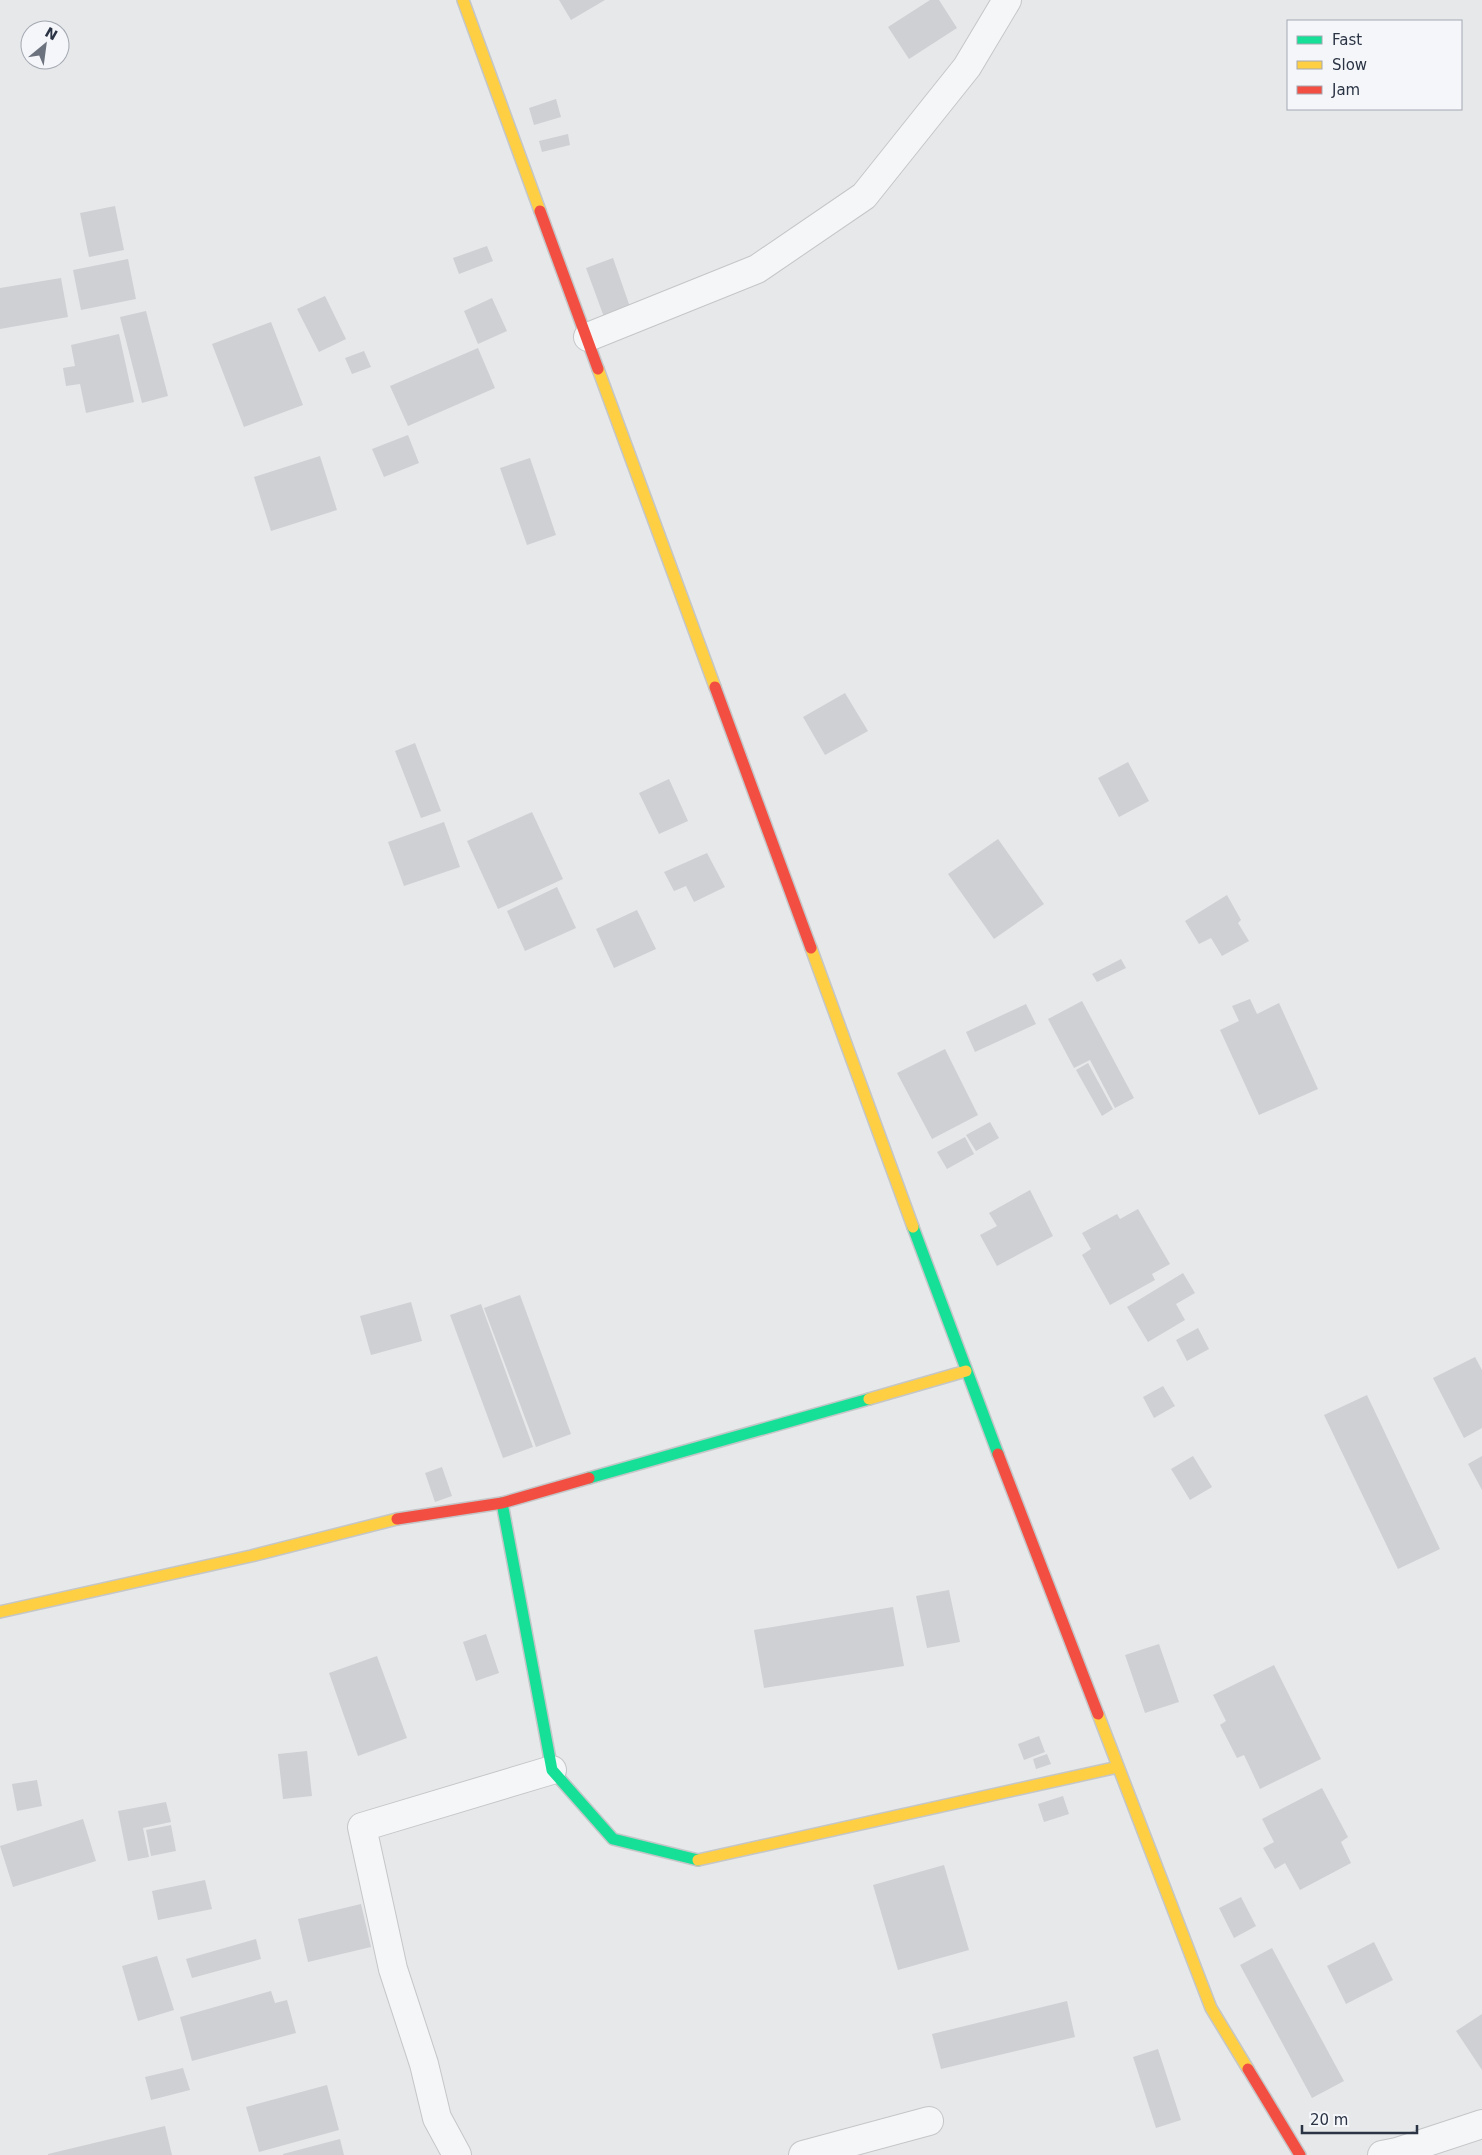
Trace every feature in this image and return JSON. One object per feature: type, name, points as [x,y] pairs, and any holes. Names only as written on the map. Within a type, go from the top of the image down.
[{"type":"street","points":[[462,0],[588,337],[966,1371],[1118,1767],[1212,2008],[1300,2155]]},
{"type":"street","points":[[588,337],[757,269],[864,196],[967,67],[1007,0]]},
{"type":"street","points":[[0,1612],[251,1556],[406,1516],[502,1503],[966,1371]]},
{"type":"street","points":[[502,1503],[552,1770],[613,1839],[700,1861],[1118,1767]]},
{"type":"street","points":[[457,2155],[438,2118],[424,2064],[393,1969],[362,1827],[552,1770]]},
{"type":"street","points":[[803,2155],[929,2121]]},
{"type":"street","points":[[1382,2155],[1397,2152],[1482,2124]]},
{"type":"building","points":[[559,0],[605,0],[571,20]]},
{"type":"building","points":[[930,0],[939,0],[957,28],[909,59],[888,27]]},
{"type":"building","points":[[556,99],[561,117],[534,125],[529,108]]},
{"type":"building","points":[[568,134],[570,145],[542,152],[539,141]]},
{"type":"building","points":[[115,206],[124,250],[89,257],[80,213]]},
{"type":"building","points":[[487,246],[493,261],[459,274],[453,258]]},
{"type":"building","points":[[613,258],[630,307],[604,317],[586,268]]},
{"type":"building","points":[[128,259],[136,299],[81,310],[73,270]]},
{"type":"building","points":[[61,278],[68,317],[0,329],[0,288]]},
{"type":"building","points":[[325,296],[346,339],[319,352],[297,309]]},
{"type":"building","points":[[492,298],[507,331],[478,344],[464,311]]},
{"type":"building","points":[[146,311],[168,396],[142,403],[120,317]]},
{"type":"building","points":[[271,322],[303,405],[244,427],[212,344]]},
{"type":"building","points":[[119,334],[134,402],[86,413],[80,384],[66,386],[63,368],[75,366],[71,345]]},
{"type":"building","points":[[478,348],[495,388],[408,426],[390,386]]},
{"type":"building","points":[[364,351],[371,367],[352,374],[345,358]]},
{"type":"building","points":[[408,435],[419,463],[384,477],[372,449]]},
{"type":"building","points":[[320,456],[337,510],[271,531],[254,477]]},
{"type":"building","points":[[530,458],[556,535],[527,545],[500,468]]},
{"type":"building","points":[[845,693],[868,731],[825,755],[803,717]]},
{"type":"building","points":[[415,743],[441,811],[421,818],[395,751]]},
{"type":"building","points":[[1128,762],[1149,801],[1119,817],[1098,778]]},
{"type":"building","points":[[669,779],[688,821],[659,834],[639,793]]},
{"type":"building","points":[[532,812],[563,879],[498,909],[467,841]]},
{"type":"building","points":[[444,822],[460,867],[404,886],[388,842]]},
{"type":"building","points":[[998,839],[1044,904],[994,939],[948,874]]},
{"type":"building","points":[[707,853],[725,887],[694,902],[686,886],[674,891],[664,872]]},
{"type":"building","points":[[557,887],[576,928],[525,951],[507,911]]},
{"type":"building","points":[[1227,895],[1241,920],[1238,923],[1249,941],[1222,956],[1211,938],[1199,944],[1185,921]]},
{"type":"building","points":[[637,910],[656,949],[614,968],[596,929]]},
{"type":"building","points":[[1121,959],[1126,968],[1097,982],[1092,974]]},
{"type":"building","points":[[1250,999],[1257,1014],[1279,1003],[1318,1089],[1259,1115],[1220,1030],[1239,1021],[1232,1006]]},
{"type":"building","points":[[1082,1001],[1134,1098],[1115,1108],[1090,1060],[1074,1068],[1048,1019]]},
{"type":"building","points":[[1026,1004],[1036,1024],[975,1052],[966,1032]]},
{"type":"building","points":[[945,1049],[978,1115],[932,1139],[897,1073]]},
{"type":"building","points":[[1088,1063],[1113,1109],[1102,1116],[1076,1070]]},
{"type":"building","points":[[990,1122],[999,1138],[976,1151],[966,1135]]},
{"type":"building","points":[[965,1137],[974,1154],[947,1169],[937,1152]]},
{"type":"building","points":[[1030,1190],[1053,1236],[997,1266],[980,1235],[997,1226],[989,1213]]},
{"type":"building","points":[[1138,1209],[1170,1264],[1152,1274],[1155,1280],[1110,1305],[1082,1255],[1091,1249],[1082,1233],[1117,1214],[1120,1219]]},
{"type":"building","points":[[1183,1273],[1195,1293],[1176,1304],[1185,1320],[1148,1342],[1127,1307]]},
{"type":"building","points":[[520,1295],[571,1434],[536,1447],[484,1308]]},
{"type":"building","points":[[411,1302],[422,1341],[371,1355],[360,1316]]},
{"type":"building","points":[[481,1304],[533,1447],[503,1458],[450,1315]]},
{"type":"building","points":[[1198,1328],[1209,1349],[1187,1361],[1176,1340]]},
{"type":"building","points":[[1475,1357],[1482,1370],[1482,1428],[1464,1438],[1433,1378]]},
{"type":"building","points":[[1163,1386],[1175,1406],[1154,1418],[1143,1397]]},
{"type":"building","points":[[1367,1395],[1440,1549],[1398,1569],[1324,1415]]},
{"type":"building","points":[[1193,1456],[1212,1487],[1190,1500],[1171,1469]]},
{"type":"building","points":[[1482,1456],[1482,1490],[1468,1464]]},
{"type":"building","points":[[442,1467],[452,1496],[435,1502],[425,1473]]},
{"type":"building","points":[[949,1590],[960,1642],[927,1648],[916,1596]]},
{"type":"building","points":[[893,1607],[904,1666],[764,1688],[754,1630]]},
{"type":"building","points":[[486,1634],[499,1673],[476,1681],[463,1642]]},
{"type":"building","points":[[1159,1644],[1179,1702],[1145,1713],[1125,1655]]},
{"type":"building","points":[[377,1656],[407,1738],[358,1756],[329,1673]]},
{"type":"building","points":[[1274,1665],[1321,1759],[1260,1789],[1244,1755],[1237,1758],[1220,1725],[1226,1721],[1213,1695]]},
{"type":"building","points":[[1039,1736],[1045,1752],[1024,1760],[1018,1744]]},
{"type":"building","points":[[307,1751],[312,1796],[283,1799],[278,1754]]},
{"type":"building","points":[[1047,1754],[1051,1764],[1036,1769],[1033,1759]]},
{"type":"building","points":[[37,1780],[42,1806],[17,1811],[12,1784]]},
{"type":"building","points":[[1322,1788],[1348,1837],[1341,1842],[1351,1863],[1300,1890],[1285,1863],[1275,1869],[1263,1848],[1274,1842],[1262,1819]]},
{"type":"building","points":[[1063,1796],[1069,1814],[1044,1822],[1038,1804]]},
{"type":"building","points":[[166,1802],[171,1822],[143,1828],[149,1857],[128,1861],[118,1811]]},
{"type":"building","points":[[83,1819],[96,1861],[13,1887],[0,1846]]},
{"type":"building","points":[[171,1825],[176,1851],[151,1856],[146,1830]]},
{"type":"building","points":[[944,1865],[969,1950],[898,1970],[873,1885]]},
{"type":"building","points":[[205,1880],[212,1909],[158,1920],[152,1891]]},
{"type":"building","points":[[1241,1897],[1256,1926],[1234,1938],[1219,1908]]},
{"type":"building","points":[[361,1904],[371,1947],[308,1962],[298,1919]]},
{"type":"building","points":[[256,1939],[261,1959],[192,1978],[186,1959]]},
{"type":"building","points":[[1374,1942],[1393,1980],[1346,2004],[1327,1966]]},
{"type":"building","points":[[1272,1948],[1344,2081],[1312,2098],[1240,1965]]},
{"type":"building","points":[[157,1956],[174,2010],[138,2021],[122,1966]]},
{"type":"building","points":[[271,1991],[275,2003],[287,2000],[296,2033],[192,2061],[180,2017]]},
{"type":"building","points":[[1067,2001],[1075,2037],[941,2069],[932,2034]]},
{"type":"building","points":[[1482,2014],[1482,2070],[1456,2031]]},
{"type":"building","points":[[1158,2049],[1181,2120],[1156,2128],[1133,2057]]},
{"type":"building","points":[[183,2068],[190,2090],[151,2100],[145,2077]]},
{"type":"building","points":[[327,2085],[339,2130],[259,2152],[246,2107]]},
{"type":"building","points":[[165,2126],[172,2155],[48,2155],[48,2154]]},
{"type":"building","points":[[340,2139],[344,2155],[283,2155],[283,2154]]},
{"type":"traffic: fast","points":[[913,1227],[998,1454]]},
{"type":"traffic: fast","points":[[589,1478],[869,1399]]},
{"type":"traffic: fast","points":[[502,1503],[552,1770],[613,1839],[698,1860]]},
{"type":"traffic: slow","points":[[463,0],[540,211]]},
{"type":"traffic: slow","points":[[598,369],[715,687]]},
{"type":"traffic: slow","points":[[811,948],[913,1227]]},
{"type":"traffic: slow","points":[[869,1399],[966,1371]]},
{"type":"traffic: slow","points":[[0,1612],[251,1556],[397,1519]]},
{"type":"traffic: slow","points":[[1098,1714],[1211,2008],[1248,2069]]},
{"type":"traffic: slow","points":[[698,1860],[1118,1767]]},
{"type":"traffic: jam","points":[[540,211],[598,369]]},
{"type":"traffic: jam","points":[[715,687],[811,948]]},
{"type":"traffic: jam","points":[[998,1454],[1098,1714]]},
{"type":"traffic: jam","points":[[397,1519],[502,1503],[589,1478]]},
{"type":"traffic: jam","points":[[1248,2069],[1300,2155]]}]
